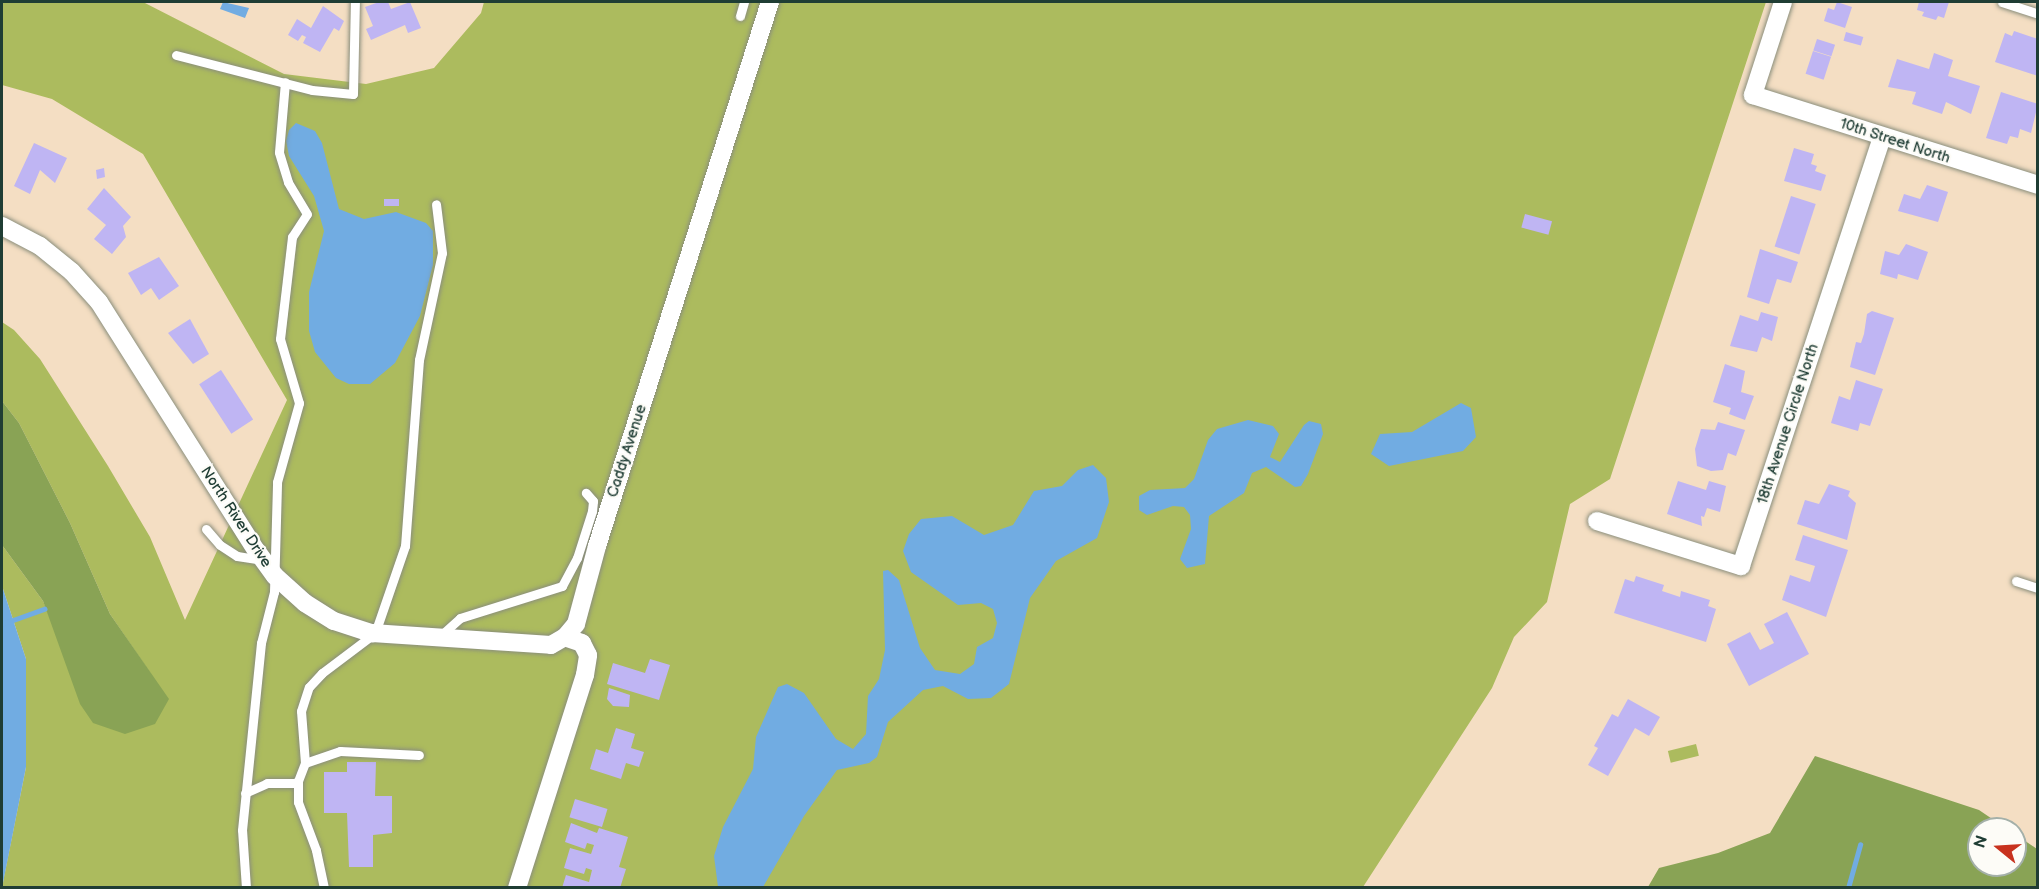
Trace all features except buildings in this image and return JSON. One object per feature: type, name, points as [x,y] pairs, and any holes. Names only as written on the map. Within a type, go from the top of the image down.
[{"type":"street","name":"Caddy Avenue","points":[[565,637],[576,624],[597,546],[770,2]]},
{"type":"street","name":"10th Street North","points":[[1783,2],[1753,95],[1882,138],[2037,185]]},
{"type":"street","name":"18th Avenue Circle North","points":[[1597,521],[1741,566],[1882,138]]},
{"type":"street","name":"North River Drive","points":[[2,226],[40,246],[72,272],[99,302],[264,560],[275,576],[304,603],[334,621],[375,633],[551,645],[565,637]]},
{"type":"street","points":[[518,888],[585,675],[588,655],[582,643],[565,637]]},
{"type":"lane","points":[[176,55],[329,94],[353,94],[355,2]]},
{"type":"lane","points":[[740,16],[744,2]]},
{"type":"lane","points":[[2002,2],[2037,14]]},
{"type":"lane","points":[[246,888],[242,830],[261,643],[275,576],[277,482],[299,403],[282,351],[280,318],[292,237],[307,214],[288,182],[279,152],[285,82]]},
{"type":"lane","points":[[324,888],[316,850],[300,812],[298,783],[305,763],[301,711],[309,687],[375,633],[409,524],[419,360],[442,253],[436,204]]},
{"type":"lane","points":[[437,638],[460,618],[562,586],[570,574],[591,518],[593,505],[586,493]]},
{"type":"lane","points":[[206,529],[219,545],[237,556],[264,560]]},
{"type":"lane","points":[[2016,581],[2037,588]]},
{"type":"lane","points":[[305,763],[340,751],[419,755]]},
{"type":"lane","points":[[245,793],[267,783],[298,783]]},
{"type":"green space","points":[[2,2],[143,2],[284,74],[366,84],[434,68],[481,13],[484,2],[1766,2],[1610,479],[1570,504],[1547,602],[1514,637],[1492,688],[1363,887],[2,887],[26,767],[26,659],[2,586],[2,545],[43,601],[60,642],[151,674],[110,614],[70,523],[19,423],[2,401],[2,322],[14,330],[40,359],[108,466],[150,537],[185,620],[287,400],[143,154],[52,99],[2,85]]},
{"type":"green space","points":[[2,401],[19,423],[70,523],[110,614],[169,699],[155,724],[125,734],[93,723],[80,704],[43,601],[2,545]]},
{"type":"green space","points":[[1696,744],[1699,756],[1671,763],[1668,751]]},
{"type":"green space","points":[[1815,756],[1979,810],[1989,817],[1967,817],[1967,877],[2027,877],[2027,842],[2037,849],[2037,887],[1648,887],[1659,868],[1718,853],[1770,833]]},
{"type":"water","points":[[223,2],[249,8],[245,18],[220,9]]},
{"type":"water","points":[[296,123],[315,131],[322,143],[339,209],[364,219],[396,212],[426,223],[433,231],[433,265],[420,316],[395,363],[370,384],[349,384],[336,378],[315,352],[309,331],[309,292],[324,231],[314,196],[289,156],[286,141],[289,130]]},
{"type":"water","points":[[1461,403],[1471,408],[1476,437],[1463,451],[1389,466],[1371,454],[1380,434],[1412,432]]},
{"type":"water","points":[[1248,420],[1273,426],[1279,434],[1270,457],[1280,462],[1309,421],[1321,424],[1323,434],[1301,486],[1295,487],[1266,467],[1252,473],[1244,493],[1209,516],[1205,564],[1187,568],[1180,559],[1191,529],[1190,515],[1184,507],[1173,506],[1147,515],[1139,510],[1139,496],[1150,490],[1185,488],[1194,479],[1208,440],[1217,429]]},
{"type":"water","points":[[1093,465],[1106,478],[1109,502],[1097,538],[1056,561],[1030,598],[1009,684],[991,698],[968,699],[943,686],[923,690],[888,722],[877,757],[869,763],[837,770],[804,816],[763,887],[718,887],[714,856],[723,827],[753,769],[756,737],[778,687],[787,684],[804,693],[836,739],[853,749],[866,734],[868,696],[879,679],[885,650],[883,571],[888,570],[899,580],[920,648],[935,670],[960,674],[974,664],[977,647],[993,638],[997,623],[993,609],[981,603],[958,605],[911,572],[903,551],[909,534],[921,519],[952,516],[984,535],[1013,525],[1034,491],[1062,486],[1078,470]]},
{"type":"water","points":[[2,586],[26,659],[26,767],[2,888]]},
{"type":"waterway","points":[[2,624],[44,609]]},
{"type":"waterway","points":[[1848,888],[1860,845]]}]
